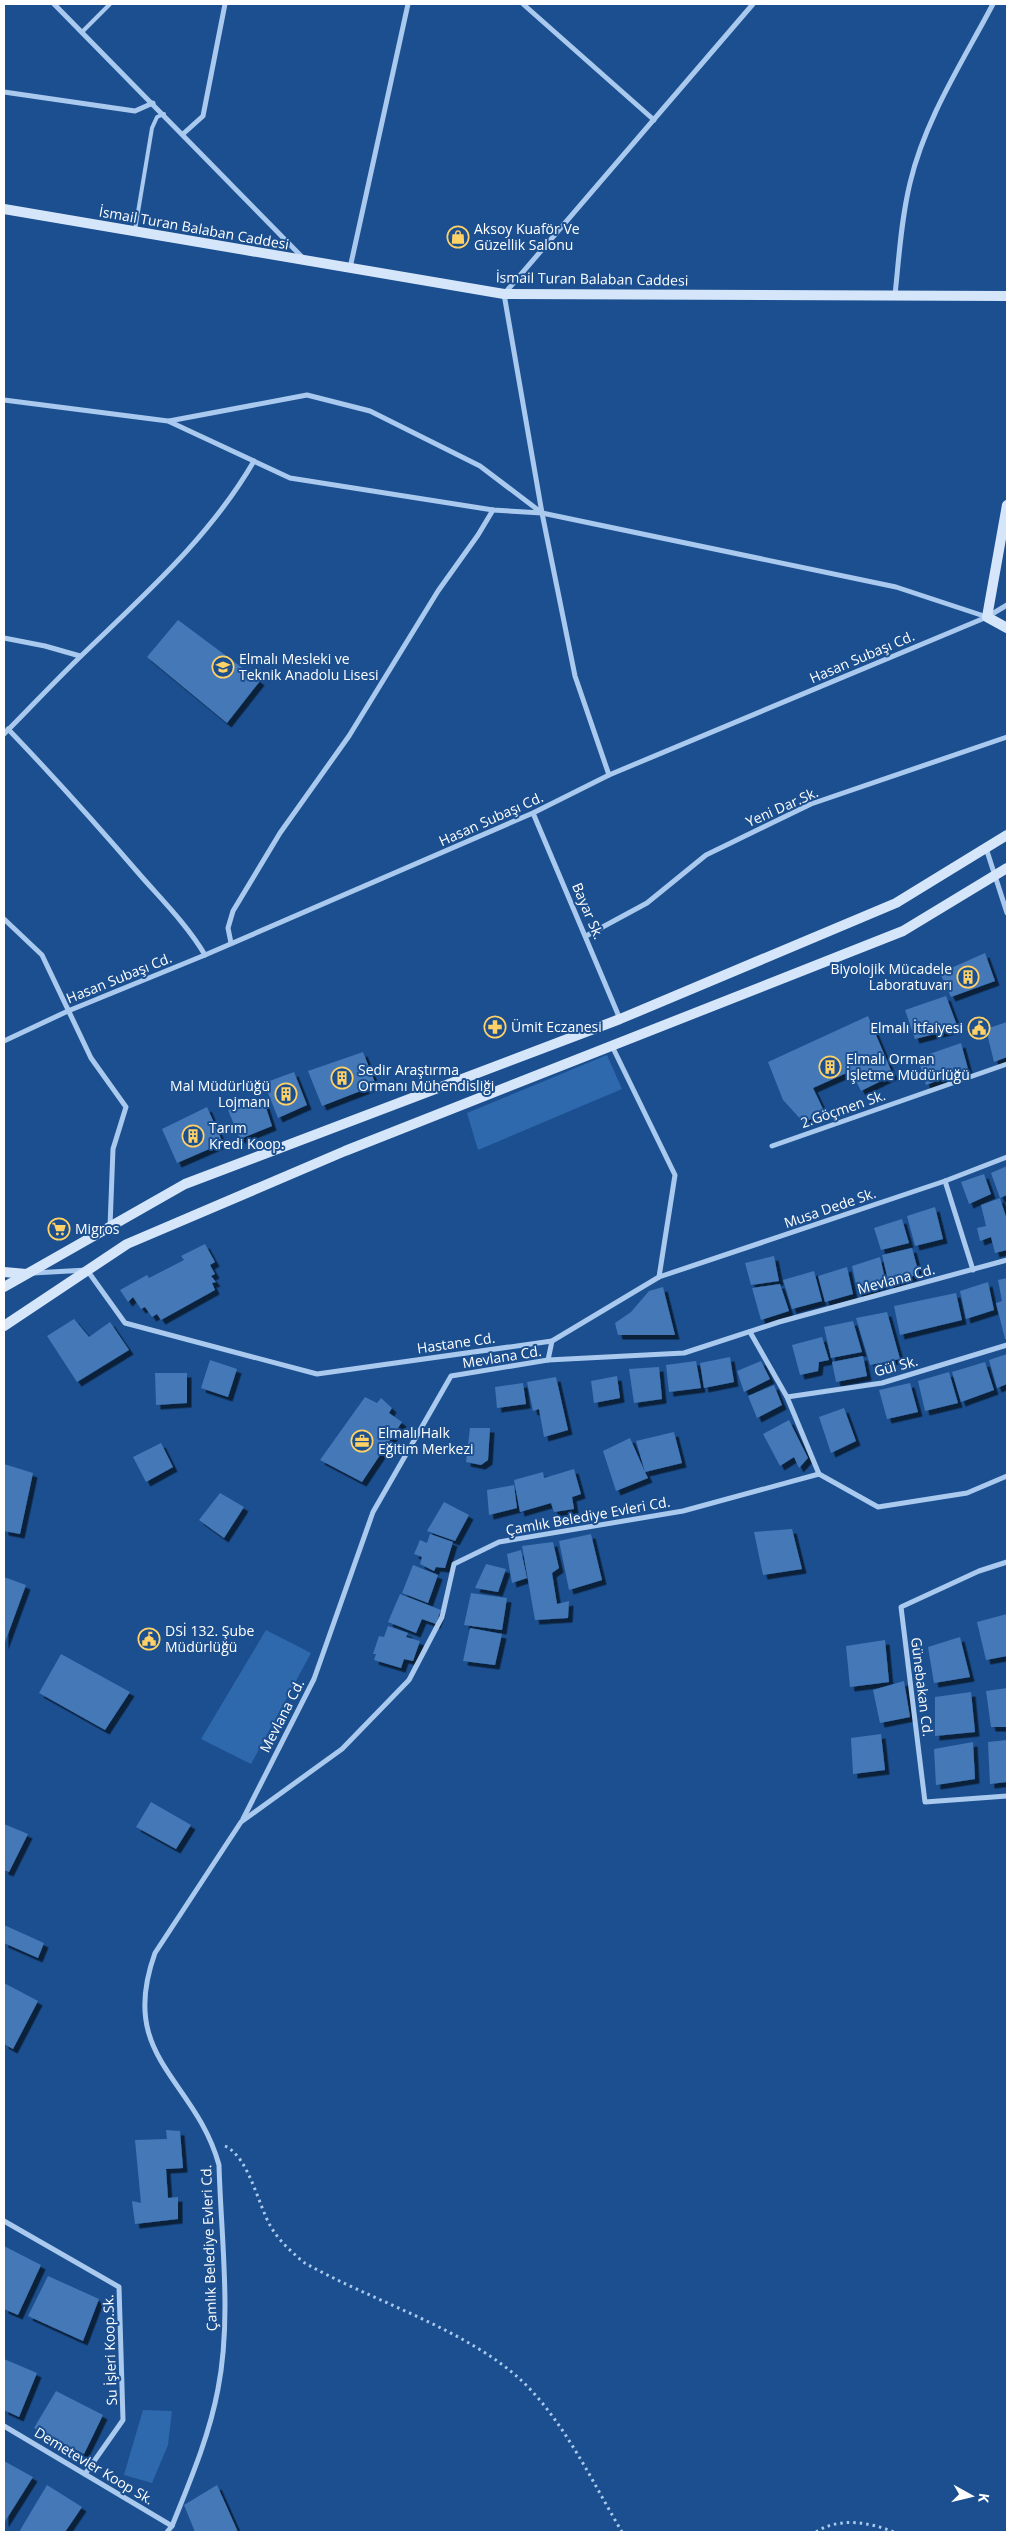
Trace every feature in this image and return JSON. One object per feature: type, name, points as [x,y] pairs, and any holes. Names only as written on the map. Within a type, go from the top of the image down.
[{"type":"main road","name":"İsmail Turan Balaban Caddesi","points":[[4,209],[504,294],[1007,296]]},
{"type":"main road","points":[[1007,504],[987,617],[1007,628]]},
{"type":"main road","points":[[4,1287],[185,1184],[620,1019],[896,902],[1007,835]]},
{"type":"main road","points":[[4,1326],[127,1244],[345,1151],[902,931],[1007,868]]},
{"type":"main road","points":[[4,1272],[26,1274]]},
{"type":"street","points":[[54,4],[164,114],[305,260]]},
{"type":"street","points":[[183,134],[203,116],[225,4]]},
{"type":"street","points":[[350,268],[408,4]]},
{"type":"street","points":[[523,4],[654,120]]},
{"type":"street","points":[[528,9],[533,4]]},
{"type":"street","points":[[609,776],[575,676],[542,513],[504,294],[754,4]]},
{"type":"street","points":[[895,296],[905,207],[920,150],[932,120],[993,4]]},
{"type":"street","points":[[4,92],[135,112],[153,103]]},
{"type":"street","points":[[168,421],[308,395],[370,411],[480,466],[542,513]]},
{"type":"street","points":[[4,400],[168,421],[290,478],[492,510],[542,513],[896,587],[987,617]]},
{"type":"street","points":[[4,734],[80,656],[148,592],[199,538],[235,494],[254,461]]},
{"type":"street","points":[[231,943],[228,928],[233,911],[280,833],[349,736],[438,591],[478,536],[492,510]]},
{"type":"street","name":"Hasan Subaşı Cd.","points":[[4,1041],[68,1011],[205,956],[231,943],[533,813],[609,776],[987,617],[1007,605]]},
{"type":"street","points":[[4,638],[45,646],[80,656]]},
{"type":"street","points":[[8,729],[66,789],[165,903],[196,939],[205,956]]},
{"type":"street","name":"Yeni Dar.Sk.","points":[[586,936],[647,903],[706,855],[811,804],[1007,738]]},
{"type":"street","name":"Bayar Sk.","points":[[533,813],[620,1019]]},
{"type":"street","points":[[986,848],[1007,913]]},
{"type":"street","points":[[4,919],[42,955],[91,1058],[126,1107],[113,1149],[110,1226]]},
{"type":"street","points":[[612,1046],[675,1176],[659,1277]]},
{"type":"street","name":"2.Göçmen Sk.","points":[[772,1146],[1007,1064]]},
{"type":"street","name":"Musa Dede Sk.","points":[[659,1277],[946,1181],[1007,1157]]},
{"type":"street","points":[[946,1181],[973,1270]]},
{"type":"street","name":"Mevlana Cd.","points":[[241,1822],[314,1679],[373,1512],[451,1376],[548,1360],[684,1354],[750,1332],[1007,1260]]},
{"type":"street","points":[[26,1274],[87,1270]]},
{"type":"street","name":"Hastane Cd.","points":[[87,1270],[125,1323],[317,1374],[552,1341],[659,1277]]},
{"type":"street","points":[[750,1332],[787,1397],[819,1474],[878,1507],[967,1493],[1007,1476]]},
{"type":"street","points":[[548,1360],[552,1341]]},
{"type":"street","name":"Gül Sk.","points":[[787,1397],[882,1383],[1007,1345]]},
{"type":"street","name":"Çamlık Belediye Evleri Cd.","points":[[167,2532],[172,2526],[198,2461],[211,2420],[223,2352],[224,2313],[219,2165],[213,2144],[155,2051],[146,2028],[144,2003],[147,1976],[155,1953],[241,1822],[342,1749],[409,1680],[442,1617],[454,1564],[500,1542],[683,1511],[819,1474]]},
{"type":"street","name":"Günebakan Cd.","points":[[1007,1562],[979,1571],[901,1607],[925,1802],[1007,1796]]},
{"type":"street","name":"Su İşleri Koop.Sk.","points":[[4,2221],[119,2287],[123,2420],[86,2474]]},
{"type":"street","name":"Demetevler Koop Sk.","points":[[4,2426],[172,2526]]},
{"type":"street","points":[[172,2526],[175,2532]]},
{"type":"lane","points":[[82,32],[110,4]]},
{"type":"lane","points":[[135,232],[152,128],[158,117],[164,114]]},
{"type":"path","points":[[213,2144],[228,2148],[240,2158],[271,2227],[281,2241],[303,2262],[480,2349],[522,2381],[536,2396],[561,2430],[622,2532]]},
{"type":"path","points":[[816,2532],[835,2524],[859,2523],[894,2532]]},
{"type":"shaded area","points":[[607,1055],[622,1089],[478,1150],[467,1113]]},
{"type":"shaded area","points":[[266,1630],[311,1653],[251,1764],[201,1739]]},
{"type":"shaded area","points":[[143,2410],[172,2411],[168,2445],[152,2483],[124,2475]]},
{"type":"building","name":"Elmalı Mesleki ve Teknik Anadolu Lisesi","points":[[178,620],[260,681],[227,723],[147,657]]},
{"type":"building","name":"Biyolojik Mücadele Laboratuvarı","points":[[985,953],[995,981],[951,997],[940,973]]},
{"type":"building","points":[[946,996],[958,1028],[915,1039],[905,1010]]},
{"type":"building","name":"Elmalı Orman İşletme Müdürlüğü","points":[[868,1016],[893,1075],[861,1091],[851,1071],[813,1088],[824,1111],[804,1123],[783,1100],[768,1062]]},
{"type":"building","points":[[1007,1022],[1007,1057],[994,1062],[986,1029]]},
{"type":"building","points":[[961,1043],[968,1069],[926,1085],[918,1058]]},
{"type":"building","name":"Sedir Araştırma Ormanı Mühendisliği","points":[[363,1052],[376,1085],[322,1106],[308,1071]]},
{"type":"building","name":"Mal Müdürlüğü Lojmanı","points":[[294,1072],[307,1105],[278,1118],[264,1083]]},
{"type":"building","points":[[263,1098],[272,1126],[240,1139],[228,1110]]},
{"type":"building","name":"Tarım Kredi Koop.","points":[[207,1107],[223,1143],[177,1163],[162,1129]]},
{"type":"building","points":[[1007,1166],[1007,1195],[1000,1198],[991,1173]]},
{"type":"building","points":[[984,1174],[991,1194],[969,1204],[961,1182]]},
{"type":"building","points":[[1000,1198],[1007,1220],[1007,1250],[995,1253],[991,1237],[980,1241],[977,1228],[986,1226],[981,1205]]},
{"type":"building","points":[[935,1207],[943,1239],[915,1246],[907,1216]]},
{"type":"building","points":[[902,1219],[909,1243],[881,1250],[874,1228]]},
{"type":"building","points":[[205,1244],[215,1262],[210,1265],[215,1274],[211,1276],[216,1282],[212,1283],[215,1290],[161,1320],[157,1314],[152,1317],[145,1307],[141,1309],[133,1297],[128,1302],[120,1290],[147,1275],[149,1278],[184,1260],[181,1256]]},
{"type":"building","points":[[912,1248],[919,1274],[889,1284],[882,1255]]},
{"type":"building","points":[[774,1256],[779,1281],[751,1285],[745,1263]]},
{"type":"building","points":[[880,1257],[886,1283],[858,1294],[852,1266]]},
{"type":"building","points":[[847,1267],[853,1294],[825,1302],[818,1276]]},
{"type":"building","points":[[814,1271],[822,1301],[792,1309],[783,1280]]},
{"type":"building","points":[[1007,1278],[1007,1339],[1005,1339],[996,1303],[1002,1301],[998,1280]]},
{"type":"building","points":[[988,1282],[994,1310],[966,1319],[960,1291]]},
{"type":"building","points":[[780,1284],[789,1311],[761,1320],[752,1288]]},
{"type":"building","points":[[663,1287],[675,1335],[618,1335],[615,1323],[631,1312],[649,1291]]},
{"type":"building","points":[[956,1293],[962,1320],[900,1335],[894,1306]]},
{"type":"building","points":[[887,1312],[900,1359],[870,1365],[856,1318]]},
{"type":"building","points":[[74,1319],[89,1337],[110,1322],[129,1350],[77,1382],[47,1336]]},
{"type":"building","points":[[853,1321],[862,1352],[831,1358],[824,1327]]},
{"type":"building","points":[[822,1337],[829,1360],[819,1362],[818,1371],[800,1375],[792,1345]]},
{"type":"building","points":[[1007,1354],[1007,1384],[997,1388],[989,1360]]},
{"type":"building","points":[[863,1356],[867,1376],[836,1382],[832,1362]]},
{"type":"building","points":[[730,1357],[734,1382],[704,1388],[700,1363]]},
{"type":"building","points":[[210,1360],[237,1369],[228,1397],[201,1388]]},
{"type":"building","points":[[696,1361],[701,1388],[669,1392],[666,1365]]},
{"type":"building","points":[[761,1361],[770,1379],[744,1392],[737,1371]]},
{"type":"building","points":[[985,1362],[994,1390],[961,1402],[952,1372]]},
{"type":"building","points":[[659,1367],[662,1399],[634,1403],[629,1369]]},
{"type":"building","points":[[949,1372],[958,1403],[925,1411],[918,1381]]},
{"type":"building","points":[[155,1373],[187,1373],[187,1403],[156,1405]]},
{"type":"building","points":[[617,1376],[620,1398],[594,1403],[591,1381]]},
{"type":"building","points":[[556,1377],[568,1430],[544,1437],[539,1409],[533,1411],[527,1382]]},
{"type":"building","points":[[523,1383],[526,1404],[497,1408],[495,1387]]},
{"type":"building","points":[[910,1383],[918,1412],[887,1419],[879,1390]]},
{"type":"building","points":[[774,1385],[782,1405],[757,1418],[748,1396]]},
{"type":"building","name":"Elmalı Halk Eğitim Merkezi","points":[[365,1397],[377,1403],[381,1398],[392,1408],[389,1413],[402,1422],[362,1482],[320,1460]]},
{"type":"building","points":[[844,1408],[856,1441],[831,1453],[819,1417]]},
{"type":"building","points":[[789,1420],[808,1458],[799,1468],[794,1457],[780,1466],[763,1434]]},
{"type":"building","points":[[470,1428],[490,1428],[488,1460],[481,1465],[466,1462]]},
{"type":"building","points":[[674,1432],[682,1463],[645,1472],[636,1441]]},
{"type":"building","points":[[630,1438],[648,1478],[616,1491],[603,1451]]},
{"type":"building","points":[[161,1443],[173,1467],[146,1482],[133,1457]]},
{"type":"building","points":[[4,1464],[33,1473],[20,1534],[4,1531]]},
{"type":"building","points":[[574,1469],[581,1494],[572,1497],[574,1509],[554,1512],[551,1503],[520,1512],[514,1480],[543,1472],[544,1478]]},
{"type":"building","points":[[514,1485],[517,1508],[489,1515],[487,1490]]},
{"type":"building","points":[[220,1493],[244,1507],[224,1538],[199,1520]]},
{"type":"building","points":[[444,1502],[469,1515],[455,1541],[427,1531]]},
{"type":"building","points":[[792,1529],[802,1569],[763,1575],[754,1532]]},
{"type":"building","points":[[430,1534],[453,1542],[445,1568],[436,1567],[434,1571],[420,1564],[422,1557],[414,1554],[420,1540],[427,1543]]},
{"type":"building","points":[[591,1534],[602,1580],[569,1590],[559,1541]]},
{"type":"building","points":[[553,1542],[559,1568],[552,1573],[557,1604],[569,1601],[568,1618],[535,1620],[522,1546]]},
{"type":"building","points":[[521,1550],[527,1578],[512,1583],[507,1554]]},
{"type":"building","points":[[486,1564],[506,1569],[498,1592],[475,1588]]},
{"type":"building","points":[[413,1565],[438,1575],[428,1603],[402,1593]]},
{"type":"building","points":[[4,1577],[26,1585],[4,1645]]},
{"type":"building","points":[[471,1593],[507,1598],[502,1630],[464,1625]]},
{"type":"building","points":[[400,1594],[441,1610],[436,1624],[422,1619],[416,1633],[388,1622]]},
{"type":"building","points":[[1007,1614],[1007,1656],[986,1660],[977,1622]]},
{"type":"building","points":[[388,1626],[408,1633],[406,1637],[420,1641],[413,1661],[404,1659],[401,1668],[374,1660],[376,1654],[373,1654],[379,1636],[384,1637]]},
{"type":"building","points":[[470,1628],[502,1634],[495,1665],[463,1661]]},
{"type":"building","points":[[960,1637],[970,1677],[934,1683],[928,1647]]},
{"type":"building","points":[[885,1640],[889,1682],[850,1687],[846,1646]]},
{"type":"building","points":[[61,1654],[130,1692],[105,1730],[39,1693]]},
{"type":"building","points":[[904,1681],[910,1717],[880,1723],[873,1690]]},
{"type":"building","points":[[1007,1688],[1007,1727],[991,1727],[986,1691]]},
{"type":"building","points":[[971,1692],[975,1732],[935,1736],[935,1697]]},
{"type":"building","points":[[881,1734],[885,1770],[853,1774],[851,1738]]},
{"type":"building","points":[[1007,1740],[1007,1782],[990,1784],[988,1742]]},
{"type":"building","points":[[973,1742],[975,1779],[936,1785],[934,1749]]},
{"type":"building","points":[[151,1802],[191,1825],[176,1849],[136,1827]]},
{"type":"building","points":[[4,1824],[28,1834],[9,1872],[4,1870]]},
{"type":"building","points":[[4,1925],[44,1943],[38,1958],[4,1943]]},
{"type":"building","points":[[4,1983],[38,2001],[13,2049],[4,2044]]},
{"type":"building","points":[[166,2130],[180,2131],[183,2168],[166,2169],[168,2198],[178,2197],[178,2219],[135,2224],[132,2201],[141,2203],[135,2140],[167,2139]]},
{"type":"building","points":[[4,2246],[41,2265],[18,2315],[4,2309]]},
{"type":"building","points":[[48,2276],[99,2299],[83,2341],[28,2316]]},
{"type":"building","points":[[4,2359],[37,2373],[19,2417],[4,2410]]},
{"type":"building","points":[[56,2391],[103,2415],[84,2454],[34,2428]]},
{"type":"building","points":[[4,2461],[33,2477],[4,2523]]},
{"type":"building","points":[[47,2485],[82,2507],[65,2532],[19,2532]]},
{"type":"building","points":[[217,2485],[238,2532],[195,2532],[184,2505]]},
{"type":"place","name":"Aksoy Kuaför Ve Güzellik Salonu","points":[[458,237]]},
{"type":"place","name":"Elmalı Mesleki ve Teknik Anadolu Lisesi","points":[[223,667]]},
{"type":"place","name":"Biyolojik Mücadele Laboratuvarı","points":[[968,977]]},
{"type":"place","name":"Ümit Eczanesi","points":[[495,1027]]},
{"type":"place","name":"Elmalı İtfaiyesi","points":[[979,1028]]},
{"type":"place","name":"Elmalı Orman İşletme Müdürlüğü","points":[[830,1067]]},
{"type":"place","name":"Sedir Araştırma Ormanı Mühendisliği","points":[[342,1078]]},
{"type":"place","name":"Mal Müdürlüğü Lojmanı","points":[[286,1094]]},
{"type":"place","name":"Tarım Kredi Koop.","points":[[193,1136]]},
{"type":"place","name":"Migros","points":[[59,1229]]},
{"type":"place","name":"Elmalı Halk Eğitim Merkezi","points":[[362,1441]]},
{"type":"place","name":"DSİ 132. Şube Müdürlüğü","points":[[149,1639]]}]
